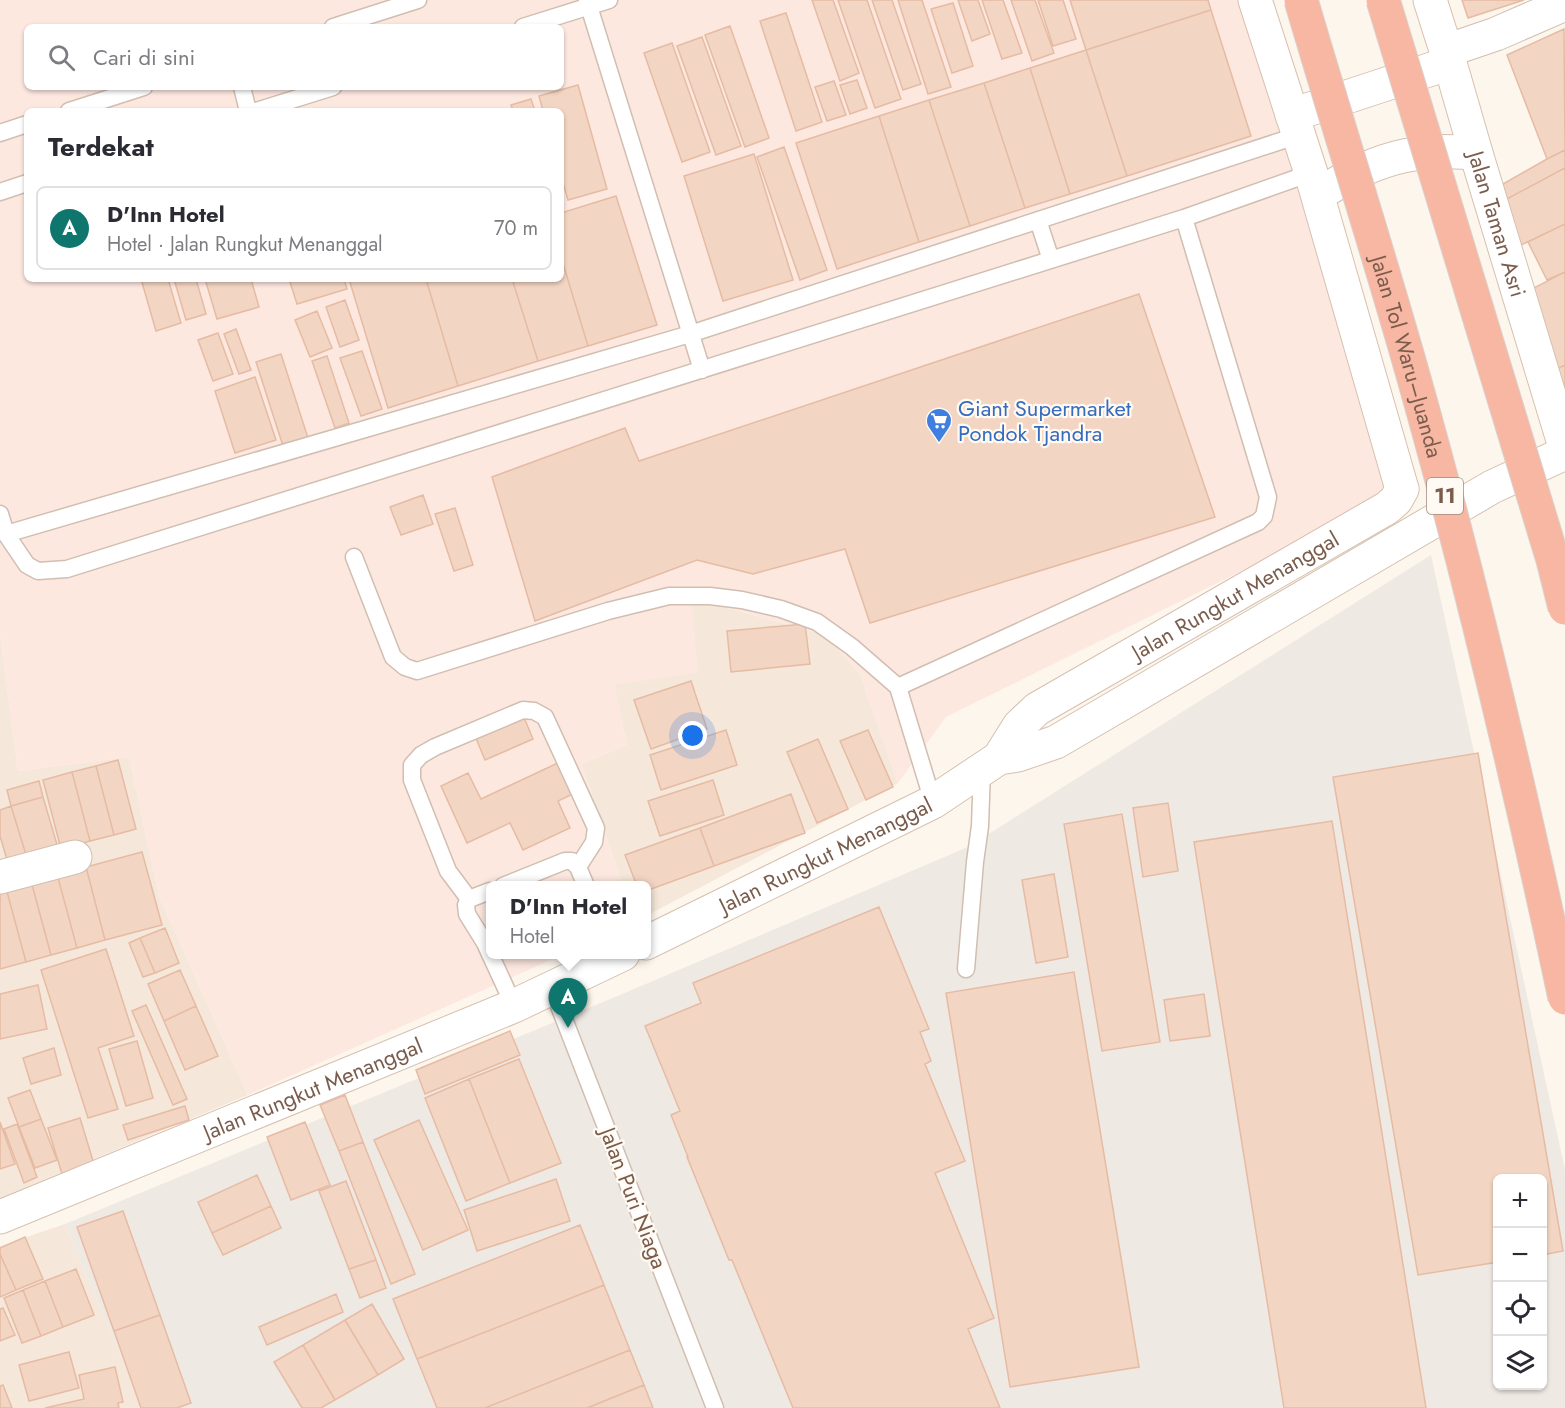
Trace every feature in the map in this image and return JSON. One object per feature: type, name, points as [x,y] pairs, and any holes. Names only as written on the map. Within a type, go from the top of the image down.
[{"type":"highway","name":"Jalan Tol Waru–Juanda","points":[[1301,0],[1411,368],[1464,565],[1537,866],[1565,998]]},
{"type":"highway","points":[[1383,0],[1553,560],[1565,608]]},
{"type":"main road","points":[[1256,0],[1314,184],[1402,489],[1409,493],[1450,484],[1467,483],[1492,487]]},
{"type":"main road","name":"Jalan Taman Asri","points":[[1430,0],[1565,447]]},
{"type":"main road","points":[[1294,118],[1448,57],[1565,4]]},
{"type":"main road","points":[[1314,184],[1416,153],[1476,153]]},
{"type":"main road","name":"Jalan Rungkut Menanggal","points":[[651,941],[933,802],[991,764],[1056,742],[1492,487],[1565,453]]},
{"type":"main road","name":"Jalan Rungkut Menanggal","points":[[991,764],[1019,726],[1037,710],[1387,508],[1396,500],[1402,489]]},
{"type":"main road","points":[[0,878],[75,857]]},
{"type":"main road","name":"Jalan Rungkut Menanggal","points":[[0,1216],[514,1006],[610,959]]},
{"type":"lane","points":[[342,24],[418,0]]},
{"type":"lane","points":[[531,24],[588,3],[609,0]]},
{"type":"lane","points":[[588,3],[702,370]]},
{"type":"lane","points":[[78,108],[135,90]]},
{"type":"lane","points":[[243,90],[247,108]]},
{"type":"lane","points":[[266,108],[323,90]]},
{"type":"lane","points":[[6,534],[690,334],[1038,220],[1294,118]]},
{"type":"lane","points":[[0,133],[24,125]]},
{"type":"lane","points":[[0,192],[24,184]]},
{"type":"lane","points":[[0,514],[6,534],[27,565],[38,571],[66,569],[1116,238],[1314,184]]},
{"type":"lane","points":[[898,687],[1258,522],[1264,516],[1268,497],[1184,218]]},
{"type":"lane","points":[[1038,220],[1051,260]]},
{"type":"lane","points":[[354,557],[393,657],[405,667],[417,671],[608,610],[669,596],[710,596],[742,600],[781,609],[817,622],[852,647],[898,687],[933,802]]},
{"type":"lane","points":[[469,899],[448,871],[412,780],[412,765],[421,755],[435,747],[523,710],[534,711],[545,717],[596,828],[594,842],[578,867]]},
{"type":"lane","points":[[966,969],[975,862],[991,764]]},
{"type":"lane","points":[[513,881],[565,861],[572,861],[578,867],[584,881]]},
{"type":"lane","points":[[486,893],[469,899],[466,905],[466,914],[486,947]]},
{"type":"lane","points":[[492,959],[514,1006]]},
{"type":"lane","name":"Jalan Puri Niaga","points":[[552,988],[715,1408]]},
{"type":"shaded area","points":[[0,0],[1250,0],[1416,485],[946,717],[898,783],[860,674],[826,635],[691,598],[698,672],[614,685],[627,745],[581,764],[622,881],[486,881],[486,959],[553,959],[248,1095],[159,896],[129,757],[18,771],[0,633]]},
{"type":"shaded area","points":[[1431,555],[1565,1170],[1565,1408],[143,1408],[65,1224],[620,995],[968,847]]},
{"type":"shaded area","points":[[691,598],[826,635],[860,674],[898,783],[651,913],[651,881],[622,881],[581,764],[627,745],[614,685]]},
{"type":"shaded area","points":[[0,633],[18,771],[129,757],[159,896],[248,1095],[0,1198]]},
{"type":"shaded area","points":[[65,1224],[143,1408],[0,1408],[0,1246]]},
{"type":"building","points":[[812,0],[833,0],[859,73],[840,81]]},
{"type":"building","points":[[838,0],[867,0],[901,99],[875,108]]},
{"type":"building","points":[[872,0],[892,0],[921,84],[903,90]]},
{"type":"building","points":[[898,0],[922,0],[951,87],[928,94]]},
{"type":"building","points":[[958,0],[978,0],[990,34],[972,41]]},
{"type":"building","points":[[982,0],[1003,0],[1022,53],[1002,59]]},
{"type":"building","points":[[1011,0],[1035,0],[1054,53],[1032,61]]},
{"type":"building","points":[[1038,0],[1063,0],[1076,39],[1053,46]]},
{"type":"building","points":[[1070,0],[1208,0],[1211,10],[1086,50]]},
{"type":"building","points":[[1462,0],[1524,0],[1468,18]]},
{"type":"building","points":[[953,3],[973,66],[952,73],[931,9]]},
{"type":"building","points":[[1211,10],[1251,136],[1127,176],[1086,50]]},
{"type":"building","points":[[786,13],[822,122],[796,131],[760,21]]},
{"type":"building","points":[[730,26],[769,138],[745,147],[705,35]]},
{"type":"building","points":[[1564,29],[1565,150],[1547,159],[1507,55]]},
{"type":"building","points":[[702,37],[741,146],[716,155],[677,46]]},
{"type":"building","points":[[672,43],[710,152],[682,162],[644,53]]},
{"type":"building","points":[[1086,50],[1127,176],[1070,194],[1030,68]]},
{"type":"building","points":[[1030,68],[1070,194],[1025,208],[984,83]]},
{"type":"building","points":[[857,80],[867,108],[850,114],[840,85]]},
{"type":"building","points":[[834,81],[846,115],[827,121],[815,87]]},
{"type":"building","points":[[984,83],[1025,208],[970,226],[929,100]]},
{"type":"building","points":[[578,85],[607,189],[568,200],[564,186],[564,108],[542,108],[539,96]]},
{"type":"building","points":[[531,99],[534,108],[512,108],[511,105]]},
{"type":"building","points":[[929,100],[970,226],[919,242],[879,116]]},
{"type":"building","points":[[879,116],[919,242],[837,269],[796,143]]},
{"type":"building","points":[[784,147],[827,270],[800,280],[757,157]]},
{"type":"building","points":[[1565,150],[1565,168],[1503,201],[1496,188]]},
{"type":"building","points":[[754,154],[793,280],[723,301],[684,176]]},
{"type":"building","points":[[1565,168],[1565,224],[1515,248],[1503,201]]},
{"type":"building","points":[[616,196],[657,325],[588,346],[564,267],[564,212]]},
{"type":"building","points":[[1565,224],[1565,272],[1547,280],[1528,242]]},
{"type":"building","points":[[564,267],[588,346],[538,361],[513,282],[564,282]]},
{"type":"building","points":[[1565,272],[1565,365],[1551,372],[1524,293]]},
{"type":"building","points":[[142,282],[169,282],[181,323],[156,331]]},
{"type":"building","points":[[175,282],[197,282],[206,314],[186,320]]},
{"type":"building","points":[[206,282],[252,282],[259,307],[217,319]]},
{"type":"building","points":[[290,282],[345,282],[347,289],[297,304]]},
{"type":"building","points":[[350,282],[427,282],[458,386],[388,408]]},
{"type":"building","points":[[427,282],[513,282],[538,361],[458,386]]},
{"type":"building","name":"Giant Supermarket Pondok Tjandra","points":[[1139,294],[1215,517],[870,623],[845,549],[753,574],[697,560],[535,621],[492,477],[625,428],[639,461]]},
{"type":"building","points":[[345,300],[359,340],[340,347],[326,307]]},
{"type":"building","points":[[317,311],[332,348],[310,357],[295,320]]},
{"type":"building","points":[[236,329],[251,370],[239,374],[224,334]]},
{"type":"building","points":[[218,333],[233,374],[213,381],[198,340]]},
{"type":"building","points":[[362,351],[382,409],[361,416],[340,358]]},
{"type":"building","points":[[281,354],[308,438],[283,446],[256,362]]},
{"type":"building","points":[[327,356],[349,423],[335,428],[312,361]]},
{"type":"building","points":[[1565,365],[1565,401],[1551,372]]},
{"type":"building","points":[[255,377],[276,440],[235,453],[215,391]]},
{"type":"building","points":[[423,495],[433,524],[401,535],[390,507]]},
{"type":"building","points":[[455,508],[473,565],[454,571],[435,514]]},
{"type":"building","points":[[805,624],[810,664],[731,672],[727,631]]},
{"type":"building","points":[[691,681],[707,729],[651,749],[634,700]]},
{"type":"building","points":[[523,715],[533,739],[485,760],[475,736]]},
{"type":"building","points":[[726,730],[737,765],[661,790],[650,755]]},
{"type":"building","points":[[868,730],[893,787],[866,800],[840,741]]},
{"type":"building","points":[[818,739],[848,809],[817,823],[787,752]]},
{"type":"building","points":[[1478,753],[1563,1251],[1547,1254],[1547,1174],[1493,1174],[1493,1263],[1418,1275],[1333,777]]},
{"type":"building","points":[[118,760],[136,829],[114,835],[96,766]]},
{"type":"building","points":[[562,761],[577,792],[558,801],[570,828],[523,850],[510,823],[467,843],[441,786],[468,773],[481,799]]},
{"type":"building","points":[[96,766],[114,835],[90,841],[72,772]]},
{"type":"building","points":[[72,772],[90,841],[61,849],[43,780]]},
{"type":"building","points":[[713,780],[724,815],[660,836],[648,801]]},
{"type":"building","points":[[39,781],[43,797],[11,806],[7,790]]},
{"type":"building","points":[[791,794],[805,833],[714,866],[700,828]]},
{"type":"building","points":[[43,797],[58,848],[27,858],[11,806]]},
{"type":"building","points":[[1168,803],[1178,871],[1143,877],[1133,808]]},
{"type":"building","points":[[11,806],[27,858],[8,863],[0,836],[0,810]]},
{"type":"building","points":[[1122,814],[1160,1042],[1102,1051],[1064,824]]},
{"type":"building","points":[[1332,821],[1426,1408],[1284,1408],[1194,842]]},
{"type":"building","points":[[700,828],[714,866],[651,889],[651,881],[635,881],[625,855]]},
{"type":"building","points":[[142,852],[162,925],[105,940],[86,867]]},
{"type":"building","points":[[86,867],[105,940],[77,948],[57,874]]},
{"type":"building","points":[[57,874],[77,948],[51,955],[31,881]]},
{"type":"building","points":[[1054,874],[1068,957],[1036,963],[1022,880]]},
{"type":"building","points":[[31,881],[51,955],[26,962],[6,888]]},
{"type":"building","points":[[6,888],[26,962],[0,969],[0,889]]},
{"type":"building","points":[[879,907],[929,1029],[920,1032],[931,1061],[925,1064],[965,1161],[935,1173],[994,1318],[968,1329],[1000,1408],[793,1408],[687,1157],[671,1115],[680,1111],[645,1026],[701,1003],[693,983]]},
{"type":"building","points":[[165,928],[179,963],[155,973],[140,938]]},
{"type":"building","points":[[140,938],[155,973],[143,977],[129,943]]},
{"type":"building","points":[[106,949],[134,1036],[98,1048],[118,1109],[88,1118],[41,970]]},
{"type":"building","points":[[180,970],[196,1006],[164,1021],[148,984]]},
{"type":"building","points":[[1074,972],[1139,1367],[1010,1387],[946,993]]},
{"type":"building","points":[[38,985],[47,1029],[0,1039],[0,994]]},
{"type":"building","points":[[1204,994],[1210,1036],[1170,1041],[1164,1000]]},
{"type":"building","points":[[146,1005],[187,1099],[173,1105],[132,1011]]},
{"type":"building","points":[[196,1006],[218,1056],[185,1070],[164,1021]]},
{"type":"building","points":[[510,1031],[520,1055],[425,1094],[416,1070]]},
{"type":"building","points":[[137,1041],[153,1098],[126,1106],[109,1049]]},
{"type":"building","points":[[54,1048],[61,1075],[31,1084],[23,1058]]},
{"type":"building","points":[[519,1059],[561,1163],[510,1183],[469,1079]]},
{"type":"building","points":[[469,1079],[510,1183],[466,1201],[425,1098]]},
{"type":"building","points":[[30,1090],[41,1119],[19,1127],[8,1098]]},
{"type":"building","points":[[345,1095],[363,1142],[339,1151],[320,1105]]},
{"type":"building","points":[[185,1106],[189,1120],[128,1140],[123,1125]]},
{"type":"building","points":[[80,1118],[94,1164],[62,1174],[48,1128]]},
{"type":"building","points":[[41,1119],[57,1160],[35,1168],[19,1127]]},
{"type":"building","points":[[419,1120],[468,1230],[423,1250],[374,1140]]},
{"type":"building","points":[[0,1122],[15,1164],[0,1169]]},
{"type":"building","points":[[305,1122],[330,1185],[291,1200],[267,1137]]},
{"type":"building","points":[[17,1124],[37,1177],[24,1183],[4,1129]]},
{"type":"building","points":[[363,1142],[415,1274],[391,1284],[339,1151]]},
{"type":"building","points":[[257,1175],[271,1206],[212,1233],[198,1202]]},
{"type":"building","points":[[556,1179],[570,1221],[477,1251],[464,1210]]},
{"type":"building","points":[[346,1181],[376,1260],[349,1269],[319,1191]]},
{"type":"building","points":[[271,1206],[281,1228],[223,1255],[212,1233]]},
{"type":"building","points":[[123,1211],[160,1315],[114,1331],[77,1227]]},
{"type":"building","points":[[580,1225],[604,1285],[417,1359],[393,1299]]},
{"type":"building","points":[[25,1237],[43,1279],[16,1290],[0,1254],[0,1248]]},
{"type":"building","points":[[0,1254],[16,1290],[0,1297]]},
{"type":"building","points":[[376,1260],[386,1288],[360,1298],[349,1269]]},
{"type":"building","points":[[76,1269],[94,1315],[63,1327],[45,1281]]},
{"type":"building","points":[[45,1281],[63,1327],[41,1336],[23,1290]]},
{"type":"building","points":[[604,1285],[630,1350],[485,1408],[437,1408],[417,1359]]},
{"type":"building","points":[[23,1290],[41,1336],[22,1343],[4,1298]]},
{"type":"building","points":[[336,1294],[343,1312],[267,1345],[259,1327]]},
{"type":"building","points":[[372,1304],[404,1359],[378,1375],[345,1320]]},
{"type":"building","points":[[3,1308],[15,1335],[0,1341],[0,1309]]},
{"type":"building","points":[[160,1315],[191,1403],[177,1408],[141,1408],[114,1331]]},
{"type":"building","points":[[345,1320],[378,1375],[335,1400],[303,1345]]},
{"type":"building","points":[[303,1345],[335,1400],[321,1408],[302,1408],[274,1362]]},
{"type":"building","points":[[630,1350],[644,1385],[587,1408],[485,1408]]},
{"type":"building","points":[[69,1352],[79,1388],[29,1401],[19,1365]]},
{"type":"building","points":[[115,1367],[123,1402],[118,1403],[119,1408],[45,1408],[84,1399],[79,1375]]},
{"type":"building","points":[[3,1385],[12,1408],[0,1408],[0,1386]]},
{"type":"building","points":[[644,1385],[653,1408],[587,1408]]},
{"type":"place","name":"Giant Supermarket Pondok Tjandra","points":[[939,444]]},
{"type":"place","name":"D'Inn Hotel","points":[[568,1028]]}]
